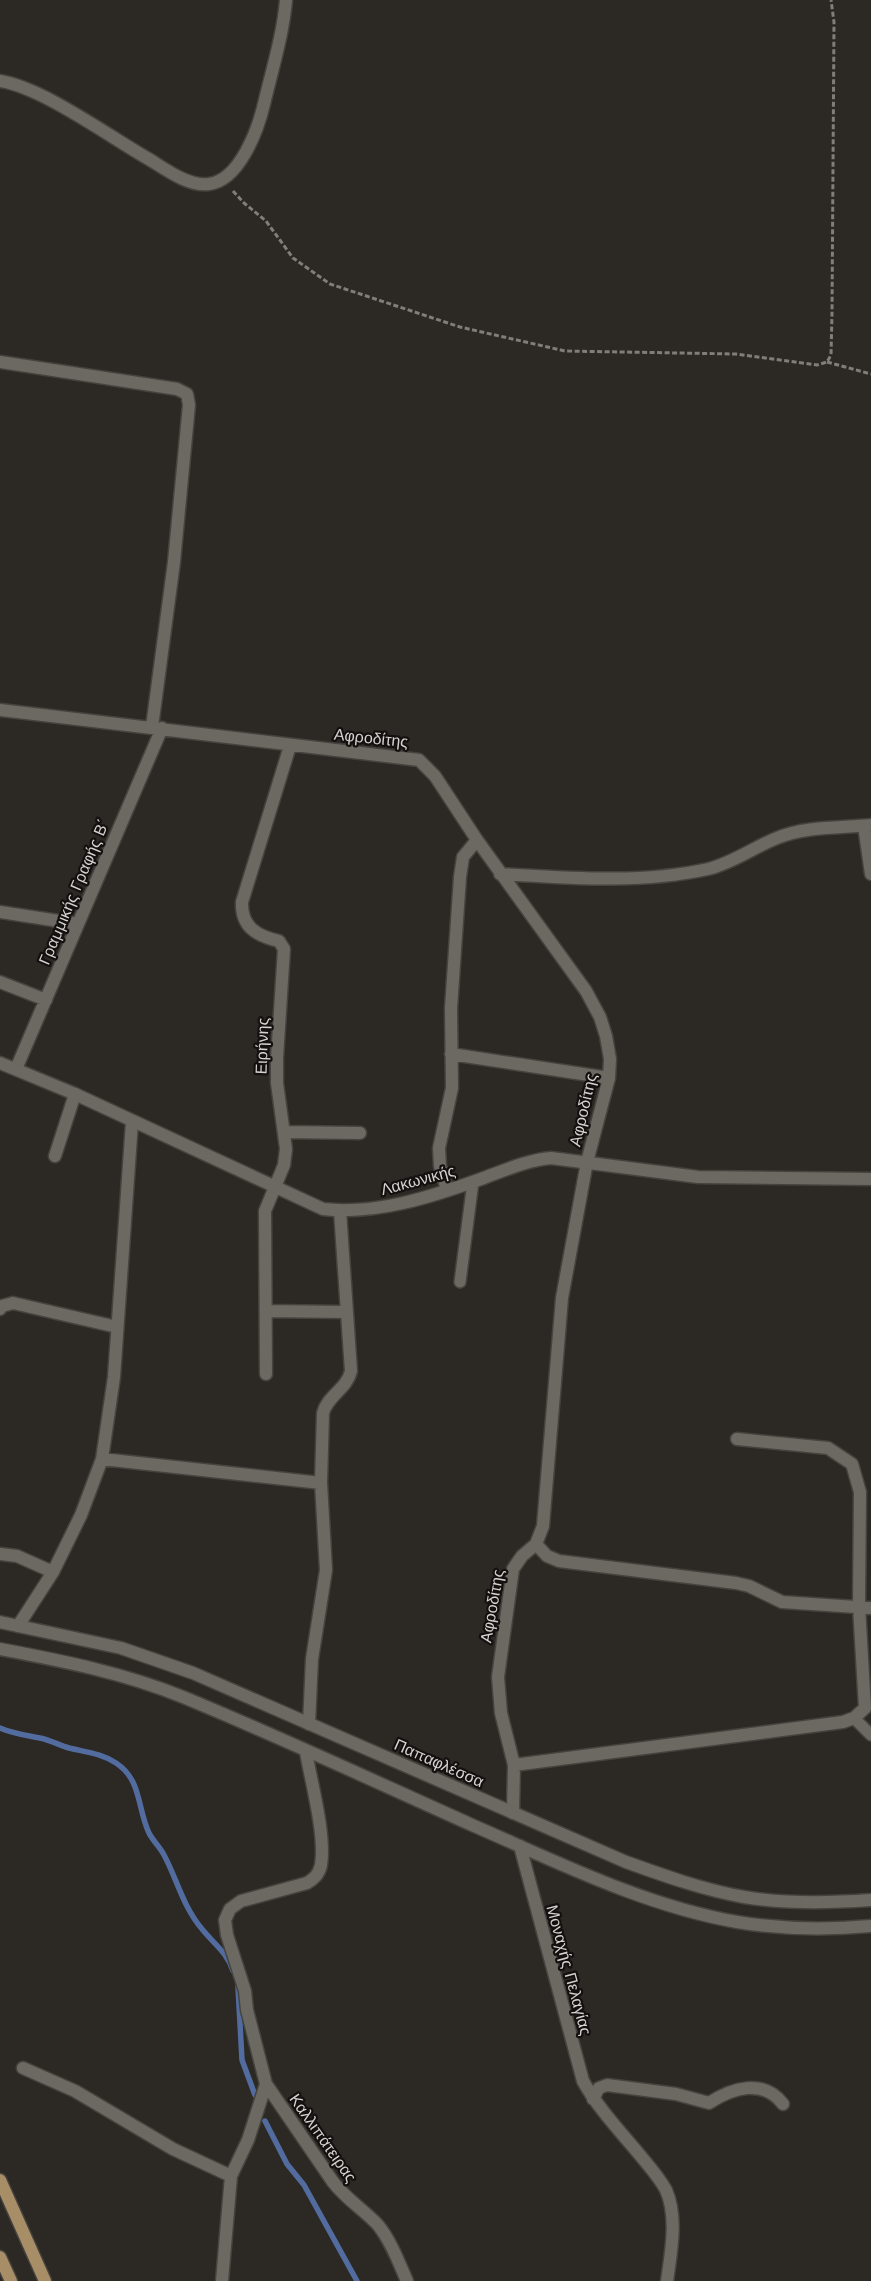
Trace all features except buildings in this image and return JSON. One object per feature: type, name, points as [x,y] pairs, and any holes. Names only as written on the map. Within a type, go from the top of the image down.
[{"type":"main road","points":[[0,2180],[45,2281]]},
{"type":"main road","points":[[0,2256],[11,2281]]},
{"type":"street","points":[[0,80],[37,94],[175,174],[202,184],[208,184],[222,179],[247,151],[260,122],[284,18],[286,0]]},
{"type":"street","name":"Γραμμικής Γραφής Β΄","points":[[0,362],[177,389],[187,394],[189,405],[157,728],[78,924],[16,1069]]},
{"type":"street","name":"Αφροδίτης","points":[[0,710],[419,760],[435,776],[500,874],[593,1002],[606,1036],[610,1059],[609,1078],[587,1162],[562,1298],[548,1446],[543,1526],[536,1544],[522,1556],[513,1568],[498,1677],[501,1713],[514,1765],[512,1813]]},
{"type":"street","name":"Ειρήνης","points":[[266,1374],[265,1216],[268,1201],[285,1160],[285,1132],[278,1092],[276,1058],[283,945],[279,940],[253,932],[244,918],[241,907],[243,894],[290,746]]},
{"type":"street","points":[[500,874],[584,878],[684,872],[719,866],[793,832],[867,825],[871,874]]},
{"type":"street","points":[[447,1190],[440,1166],[439,1148],[452,1088],[453,981],[461,865],[463,857],[477,840]]},
{"type":"street","points":[[0,912],[78,924]]},
{"type":"street","points":[[0,982],[46,1000]]},
{"type":"street","points":[[451,1054],[609,1078]]},
{"type":"street","name":"Λακωνικής","points":[[0,1063],[75,1094],[317,1207],[340,1211],[383,1207],[447,1190],[543,1158],[559,1158],[698,1177],[871,1180]]},
{"type":"street","points":[[55,1156],[75,1094]]},
{"type":"street","points":[[18,1626],[53,1572],[81,1514],[102,1459],[110,1413],[132,1122]]},
{"type":"street","points":[[285,1132],[360,1133]]},
{"type":"street","points":[[309,1724],[312,1659],[326,1570],[320,1483],[323,1410],[346,1382],[350,1372],[340,1211]]},
{"type":"street","points":[[0,1309],[2,1306],[13,1303],[117,1327]]},
{"type":"street","points":[[266,1312],[346,1312]]},
{"type":"street","points":[[514,1765],[839,1722],[854,1718],[864,1710],[866,1704],[865,1608],[860,1492],[852,1464],[828,1448],[737,1439]]},
{"type":"street","points":[[102,1459],[320,1483]]},
{"type":"street","points":[[536,1544],[547,1556],[559,1561],[736,1583],[749,1586],[782,1602],[865,1608]]},
{"type":"street","points":[[0,1554],[17,1556],[53,1572]]},
{"type":"street","name":"Παπαφλέσσα","points":[[0,1622],[121,1648],[193,1673],[626,1862],[713,1890],[778,1901],[871,1900]]},
{"type":"street","points":[[0,1649],[80,1664],[145,1683],[520,1846],[670,1905],[737,1922],[794,1927],[871,1926]]},
{"type":"street","points":[[222,2281],[231,2176],[248,2140],[266,2084],[247,2010],[245,1991],[227,1935],[225,1920],[230,1909],[241,1901],[307,1883],[316,1877],[320,1865],[321,1844],[306,1752]]},
{"type":"street","name":"Μοναχής Πελαγίας","points":[[520,1846],[578,2067],[593,2099],[658,2177],[666,2192],[671,2214],[672,2241],[667,2281]]},
{"type":"street","points":[[23,2068],[75,2091],[173,2149],[231,2176]]},
{"type":"street","name":"Καλλιπάτειρας","points":[[266,2084],[333,2182],[345,2197],[386,2235],[407,2281]]},
{"type":"street","points":[[593,2099],[599,2088],[607,2085],[676,2094],[708,2103],[724,2093],[748,2087],[776,2095],[782,2104]]},
{"type":"lane","points":[[460,1282],[473,1182]]},
{"type":"lane","points":[[854,1718],[871,1735]]},
{"type":"path","points":[[827,362],[831,355],[832,304],[834,22],[831,0]]},
{"type":"path","points":[[222,179],[244,203],[266,221],[293,258],[330,284],[460,327],[565,351],[736,354],[816,365],[827,362],[871,374]]},
{"type":"waterway","points":[[0,1728],[99,1755],[116,1763],[124,1770],[135,1786],[149,1833],[169,1864],[190,1912],[202,1929],[224,1953],[233,1971]]},
{"type":"waterway","points":[[238,1987],[242,2060],[255,2095]]},
{"type":"waterway","points":[[265,2121],[287,2164],[304,2185],[357,2281]]}]
